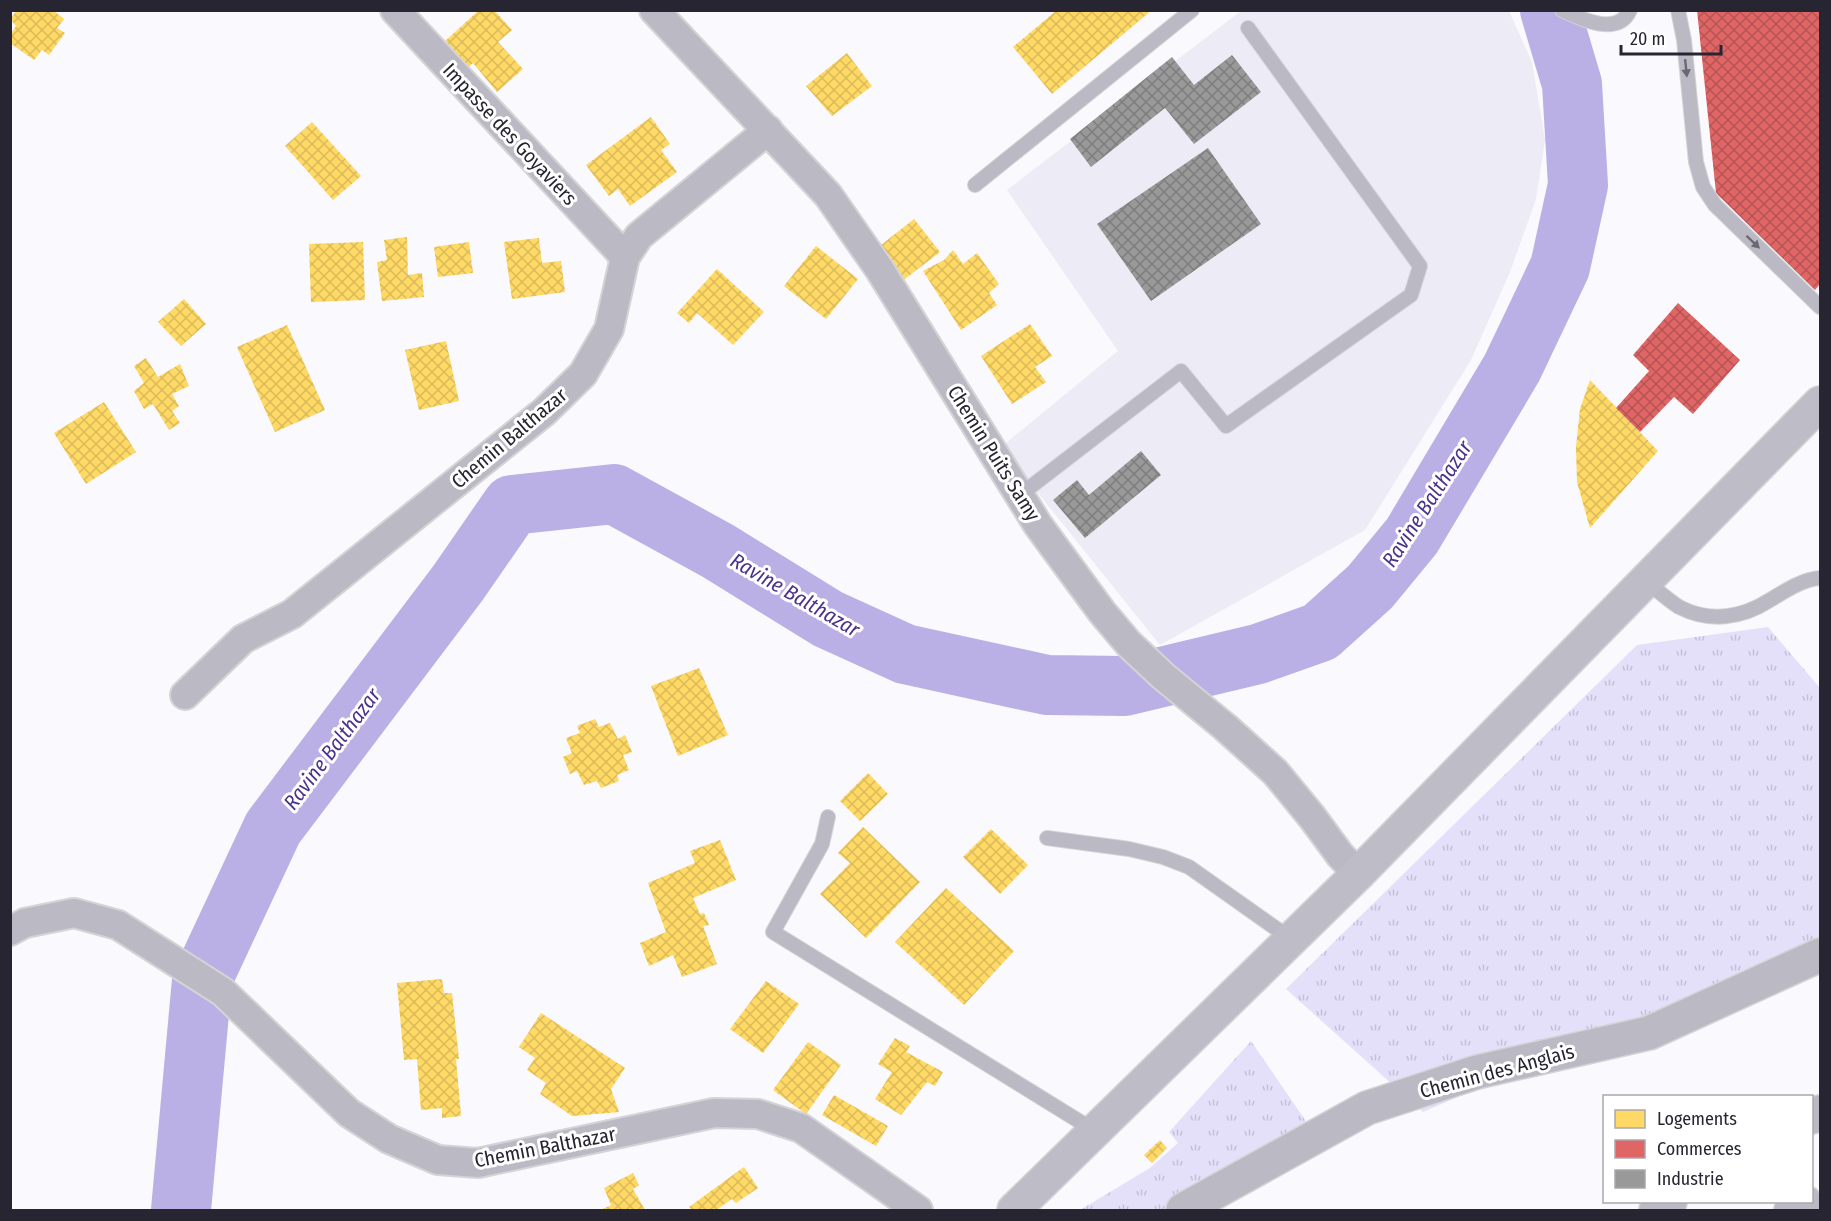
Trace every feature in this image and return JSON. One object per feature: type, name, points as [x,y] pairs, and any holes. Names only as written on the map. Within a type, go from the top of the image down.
[{"type":"main road","points":[[1023,1208],[1095,1131],[1358,874],[1821,403]]},
{"type":"main road","name":"Chemin des Anglais","points":[[1183,1210],[1367,1108],[1477,1072],[1649,1033],[1821,955]]},
{"type":"street","name":"Impasse des Goyaviers","points":[[395,10],[625,257]]},
{"type":"street","name":"Chemin Puits Samy","points":[[654,10],[828,195],[880,270],[1038,525],[1102,612],[1129,644],[1163,676],[1226,727],[1275,772],[1340,855],[1358,874]]},
{"type":"street","name":"Chemin Balthazar","points":[[185,695],[243,639],[292,614],[543,412],[583,375],[609,329],[625,257],[639,236],[768,130]]},
{"type":"street","name":"Chemin Balthazar","points":[[10,931],[25,923],[74,913],[118,925],[223,992],[349,1113],[389,1139],[438,1160],[478,1163],[714,1113],[758,1114],[801,1128],[918,1210]]},
{"type":"lane","points":[[975,185],[1192,10]]},
{"type":"lane","points":[[1562,10],[1589,22],[1601,24],[1618,23],[1627,18],[1630,10]]},
{"type":"lane","points":[[1678,10],[1684,40],[1696,162],[1703,187],[1715,205],[1821,307]]},
{"type":"lane","points":[[1020,495],[1181,372],[1226,426],[1411,295],[1420,266],[1248,28]]},
{"type":"lane","points":[[1646,581],[1678,606],[1696,614],[1722,618],[1754,611],[1791,588],[1812,578],[1821,578]]},
{"type":"lane","points":[[828,817],[822,844],[772,932],[1095,1131]]},
{"type":"lane","points":[[1047,838],[1163,856],[1189,867],[1292,940]]},
{"type":"shaded area","points":[[1241,11],[1509,11],[1532,62],[1545,140],[1536,199],[1510,272],[1471,360],[1365,530],[1160,645],[1001,447],[1118,351],[1007,190]]},
{"type":"green space","points":[[1768,627],[1820,688],[1820,940],[1423,1112],[1286,989],[1637,645]]},
{"type":"green space","points":[[1251,1041],[1325,1149],[1201,1210],[1080,1210],[1150,1168],[1178,1143],[1169,1132]]},
{"type":"building: Logements","points":[[17,10],[27,12],[53,10],[64,19],[57,28],[65,33],[49,55],[42,50],[34,60],[10,43],[10,35],[16,26],[10,19]]},
{"type":"building: Logements","points":[[479,10],[494,10],[512,30],[498,42],[523,69],[497,92],[473,63],[465,70],[442,44]]},
{"type":"building: Logements","points":[[1057,10],[1152,10],[1052,94],[1013,47]]},
{"type":"building: Logements","points":[[847,53],[872,86],[832,116],[806,86]]},
{"type":"building: Logements","points":[[651,117],[670,144],[661,150],[677,172],[630,206],[618,189],[609,196],[586,165]]},
{"type":"building: Logements","points":[[312,122],[361,176],[333,200],[285,146]]},
{"type":"building: Logements","points":[[914,219],[940,252],[901,282],[876,249]]},
{"type":"building: Logements","points":[[407,237],[408,275],[422,273],[424,297],[382,301],[377,262],[387,260],[384,240]]},
{"type":"building: Logements","points":[[539,238],[542,263],[561,261],[565,292],[512,299],[504,242]]},
{"type":"building: Logements","points":[[363,242],[365,300],[311,302],[309,244]]},
{"type":"building: Logements","points":[[469,242],[473,273],[438,277],[434,247]]},
{"type":"building: Logements","points":[[816,246],[858,279],[826,319],[784,286]]},
{"type":"building: Logements","points":[[953,250],[963,264],[977,253],[999,284],[989,293],[997,305],[961,330],[923,271],[944,260]]},
{"type":"building: Logements","points":[[717,269],[764,312],[733,345],[697,313],[689,323],[677,313]]},
{"type":"building: Logements","points":[[184,299],[206,324],[181,346],[158,322]]},
{"type":"building: Logements","points":[[1030,324],[1052,356],[1035,367],[1046,382],[1012,404],[981,356]]},
{"type":"building: Logements","points":[[287,325],[325,410],[275,432],[237,347]]},
{"type":"building: Logements","points":[[446,341],[459,401],[419,410],[405,350]]},
{"type":"building: Logements","points":[[146,358],[158,377],[180,364],[189,386],[172,394],[179,406],[172,411],[180,423],[169,430],[153,404],[144,409],[134,391],[144,383],[134,366]]},
{"type":"building: Logements","points":[[1590,380],[1658,451],[1590,528],[1577,482],[1576,447],[1580,409]]},
{"type":"building: Logements","points":[[104,402],[136,452],[86,484],[54,433]]},
{"type":"building: Logements","points":[[699,668],[728,735],[678,756],[651,686]]},
{"type":"building: Logements","points":[[595,719],[599,727],[610,723],[618,739],[625,735],[632,752],[623,755],[629,770],[617,775],[619,781],[601,788],[597,781],[584,785],[577,771],[570,774],[563,757],[572,753],[566,738],[580,733],[577,726]]},
{"type":"building: Logements","points":[[868,773],[888,794],[860,821],[840,801]]},
{"type":"building: Logements","points":[[863,827],[920,882],[866,938],[820,894],[850,863],[838,853]]},
{"type":"building: Logements","points":[[991,829],[1028,865],[1000,894],[963,857]]},
{"type":"building: Logements","points":[[720,840],[736,880],[693,898],[700,914],[704,913],[709,925],[703,926],[717,964],[682,977],[673,955],[649,966],[640,943],[666,932],[648,883],[695,863],[690,851]]},
{"type":"building: Logements","points":[[946,888],[1014,951],[964,1005],[895,942]]},
{"type":"building: Logements","points":[[442,979],[444,993],[452,993],[459,1059],[456,1059],[461,1116],[442,1118],[442,1108],[421,1110],[417,1059],[404,1060],[397,983]]},
{"type":"building: Logements","points":[[766,981],[799,1004],[763,1053],[730,1029]]},
{"type":"building: Logements","points":[[541,1013],[625,1068],[611,1089],[619,1112],[572,1116],[540,1094],[546,1083],[527,1070],[535,1058],[519,1047]]},
{"type":"building: Logements","points":[[895,1038],[910,1046],[906,1052],[943,1072],[935,1086],[927,1082],[901,1115],[875,1099],[892,1072],[878,1064]]},
{"type":"building: Logements","points":[[808,1042],[841,1065],[806,1114],[773,1090]]},
{"type":"building: Logements","points":[[834,1095],[888,1126],[876,1146],[822,1115]]},
{"type":"building: Logements","points":[[1160,1140],[1167,1148],[1152,1163],[1144,1155]]},
{"type":"building: Logements","points":[[744,1167],[758,1188],[736,1203],[732,1199],[716,1210],[692,1210],[689,1207]]},
{"type":"building: Logements","points":[[633,1173],[639,1185],[633,1189],[645,1210],[601,1210],[611,1205],[604,1188]]},
{"type":"building: Commerces","points":[[1697,10],[1820,10],[1820,284],[1815,290],[1716,193]]},
{"type":"building: Commerces","points":[[1678,303],[1740,360],[1693,414],[1674,397],[1640,432],[1616,408],[1649,371],[1633,355]]},
{"type":"building: Industrie","points":[[1232,55],[1261,92],[1194,144],[1165,108],[1091,167],[1070,139],[1172,57],[1194,85]]},
{"type":"building: Industrie","points":[[1208,148],[1261,224],[1151,301],[1097,224]]},
{"type":"building: Industrie","points":[[1141,451],[1161,475],[1085,538],[1053,500],[1077,480],[1089,495]]},
{"type":"waterway","name":"Ravine Balthazar","points":[[181,1210],[202,980],[273,828],[458,583],[512,505],[614,494],[718,551],[828,619],[905,654],[1047,685],[1124,686],[1258,654],[1320,632],[1370,587],[1412,536],[1512,368],[1560,267],[1578,185],[1572,84],[1550,10]]}]
